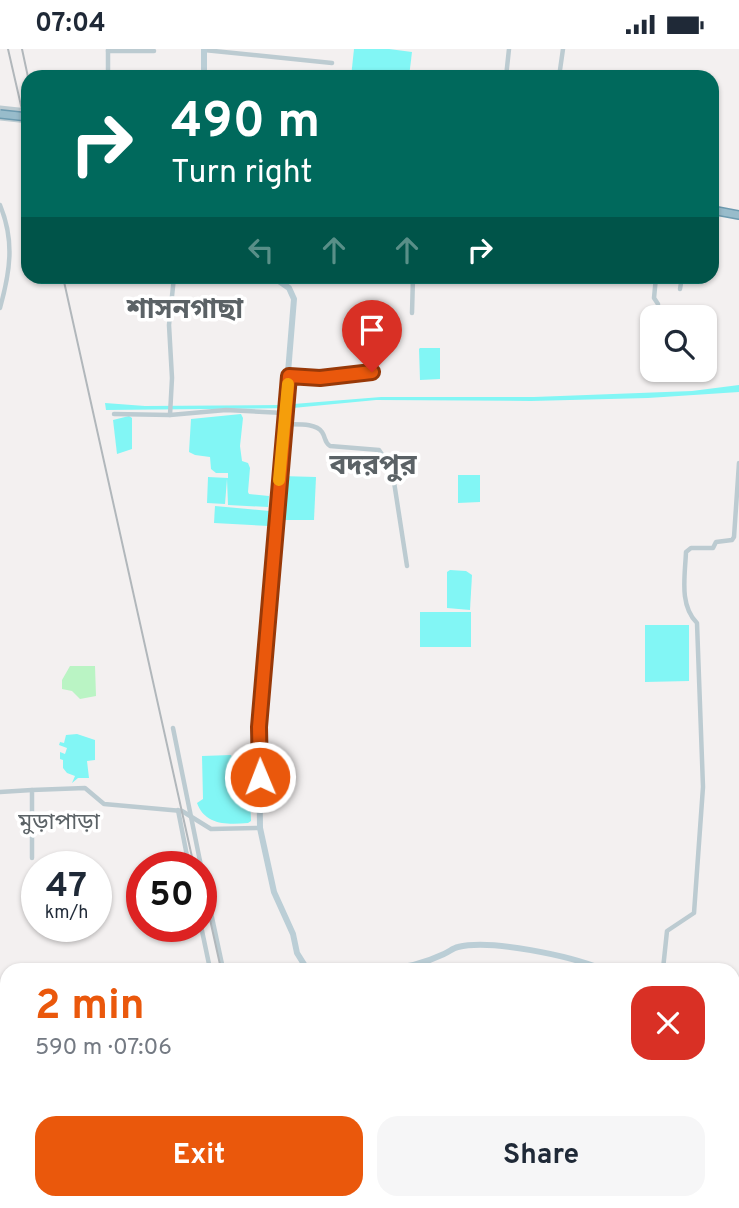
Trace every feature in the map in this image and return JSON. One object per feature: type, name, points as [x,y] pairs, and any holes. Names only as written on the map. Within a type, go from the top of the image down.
[{"type":"highway","points":[[0,116],[21,118]]},
{"type":"highway","points":[[719,211],[739,215]]},
{"type":"main road","points":[[204,49],[204,70]]},
{"type":"main road","points":[[283,284],[294,296],[259,727],[260,828],[274,892],[302,963]]},
{"type":"main road","points":[[417,963],[456,947],[475,944],[552,953],[583,963]]},
{"type":"street","points":[[204,49],[332,64]]},
{"type":"street","points":[[507,70],[509,49]]},
{"type":"street","points":[[560,70],[563,49]]},
{"type":"street","points":[[108,70],[108,50],[154,51]]},
{"type":"street","points":[[0,108],[21,110]]},
{"type":"street","points":[[0,205],[10,236],[11,254],[0,308]]},
{"type":"street","points":[[170,413],[169,325],[173,284]]},
{"type":"street","points":[[412,313],[413,284]]},
{"type":"street","points":[[655,284],[654,298],[658,305]]},
{"type":"street","points":[[680,289],[681,284]]},
{"type":"street","points":[[289,376],[320,378],[372,372]]},
{"type":"street","points":[[114,414],[226,410],[285,413]]},
{"type":"street","points":[[284,424],[316,427],[330,446],[379,450],[392,469],[407,566]]},
{"type":"street","points":[[664,963],[667,931],[694,913],[700,856],[703,787],[697,623],[685,600],[685,552],[688,549],[713,548],[716,542],[732,540],[734,537],[739,463]]},
{"type":"street","points":[[173,727],[198,851]]},
{"type":"street","points":[[0,792],[85,788],[104,804],[178,810],[190,814],[211,829],[260,828]]},
{"type":"street","points":[[32,790],[32,851]]},
{"type":"street","points":[[178,810],[186,851]]},
{"type":"street","points":[[217,941],[222,963]]},
{"type":"street","points":[[204,942],[209,963]]},
{"type":"green space","points":[[70,666],[95,666],[96,696],[80,699],[72,691],[62,689],[62,680]]},
{"type":"water","points":[[354,49],[412,52],[410,70],[352,70]]},
{"type":"water","points":[[420,348],[440,348],[440,379],[420,380]]},
{"type":"water","points":[[739,385],[739,392],[648,398],[531,401],[376,400],[293,408],[106,410],[105,403],[145,406],[281,405],[381,397],[534,397],[692,391]]},
{"type":"water","points":[[241,414],[242,461],[248,463],[250,468],[248,492],[269,496],[268,507],[228,505],[227,479],[225,504],[207,503],[208,477],[228,478],[228,473],[216,473],[211,469],[210,457],[189,452],[191,419]]},
{"type":"water","points":[[129,416],[132,418],[132,449],[117,454],[113,420]]},
{"type":"water","points":[[458,475],[480,475],[480,502],[458,503]]},
{"type":"water","points":[[281,476],[316,477],[314,520],[280,520]]},
{"type":"water","points":[[215,506],[269,511],[271,524],[214,523]]},
{"type":"water","points":[[466,571],[472,575],[470,610],[447,608],[447,572]]},
{"type":"water","points":[[420,612],[471,612],[471,647],[420,647]]},
{"type":"water","points":[[645,625],[689,625],[689,681],[645,682]]},
{"type":"water","points":[[77,734],[95,740],[95,760],[87,761],[89,778],[78,778],[72,783],[75,776],[67,773],[63,768],[63,760],[60,759],[60,752],[65,754],[67,748],[59,745],[60,742],[64,743],[66,735]]},
{"type":"water","points":[[231,755],[237,770],[249,773],[251,821],[248,823],[232,824],[211,820],[197,803],[203,799],[202,756]]},
{"type":"railway","points":[[8,49],[21,106]]},
{"type":"railway","points":[[22,49],[26,70]]},
{"type":"railway","points":[[65,284],[191,851]]},
{"type":"railway","points":[[215,942],[220,963]]},
{"type":"slow traffic","points":[[279,480],[288,384]]},
{"type":"district","name":"শাসনগাছা","points":[[185,308]]},
{"type":"district","name":"বদরপুর","points":[[373,464]]},
{"type":"district","name":"মুড়াপাড়া","points":[[59,821]]},
{"type":"route","points":[[260,777],[259,727],[289,376],[320,378],[372,372]]}]
